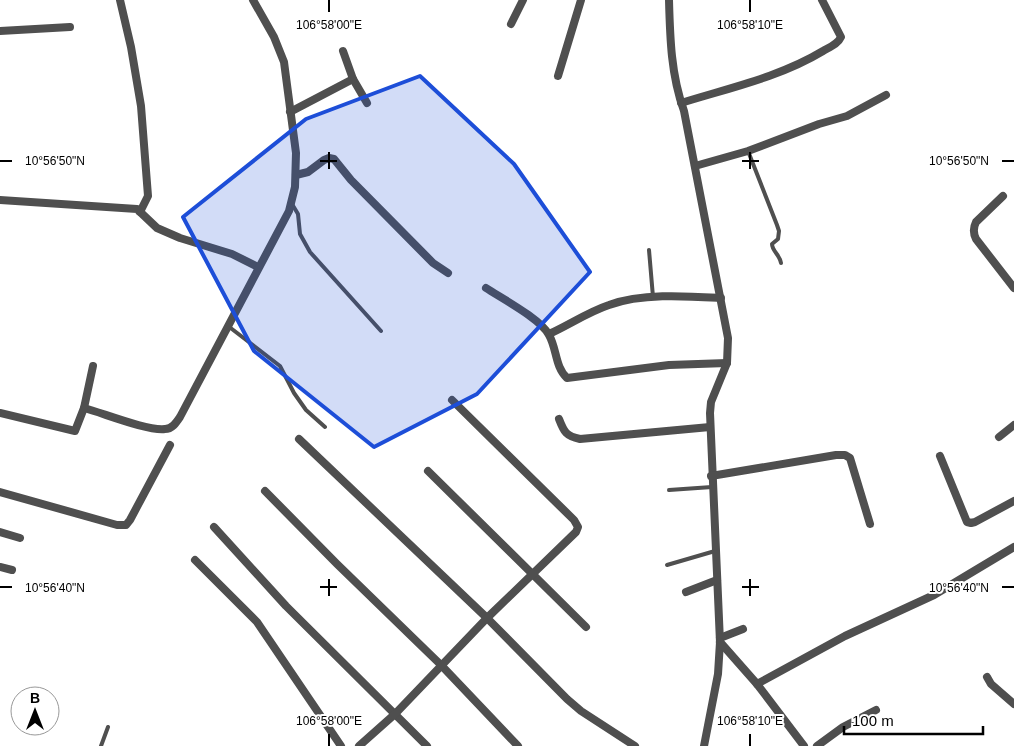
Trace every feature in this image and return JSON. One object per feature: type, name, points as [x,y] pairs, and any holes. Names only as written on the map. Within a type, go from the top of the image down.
[{"type":"street","points":[[120,0],[131,47],[141,106],[148,196],[140,212]]},
{"type":"street","points":[[84,408],[151,428],[166,429],[173,426],[180,417],[292,204],[296,175],[296,153],[285,68],[274,37],[253,0]]},
{"type":"street","points":[[511,24],[523,0]]},
{"type":"street","points":[[558,76],[581,0]]},
{"type":"street","points":[[669,0],[673,70],[676,88],[684,111],[728,338],[727,363],[711,402],[711,476],[720,640],[718,674],[704,746]]},
{"type":"street","points":[[681,103],[780,72],[812,58],[838,43],[841,37],[822,0]]},
{"type":"street","points":[[0,31],[70,27]]},
{"type":"street","points":[[343,51],[352,79],[367,103]]},
{"type":"street","points":[[290,112],[352,79]]},
{"type":"street","points":[[695,166],[748,152],[819,124],[854,113],[886,95]]},
{"type":"street","points":[[296,175],[308,172],[324,160],[334,159],[351,180],[433,263],[448,273]]},
{"type":"street","points":[[1003,196],[976,222],[974,233],[976,239],[1014,288]]},
{"type":"street","points":[[0,200],[132,208],[140,212],[157,228],[180,238],[232,254],[258,267]]},
{"type":"street","points":[[486,288],[528,315],[549,334],[561,373],[567,378],[669,365],[727,363]]},
{"type":"street","points":[[549,334],[608,305],[653,297],[721,298]]},
{"type":"street","points":[[0,413],[72,431],[77,429],[84,408],[93,366]]},
{"type":"street","points":[[359,746],[395,714],[487,618],[576,532],[578,527],[567,513],[452,400]]},
{"type":"street","points":[[559,419],[564,432],[569,437],[580,439],[710,427]]},
{"type":"street","points":[[999,437],[1014,425]]},
{"type":"street","points":[[299,439],[487,618],[581,711],[635,746]]},
{"type":"street","points":[[0,492],[117,525],[126,525],[170,445]]},
{"type":"street","points":[[711,476],[836,455],[846,455],[850,458],[870,524]]},
{"type":"street","points":[[940,456],[967,522],[974,522],[1014,501]]},
{"type":"street","points":[[428,471],[533,572],[586,627]]},
{"type":"street","points":[[265,491],[441,665],[518,746]]},
{"type":"street","points":[[214,527],[286,606],[427,746]]},
{"type":"street","points":[[0,532],[20,538]]},
{"type":"street","points":[[757,684],[845,636],[934,595],[1014,547]]},
{"type":"street","points":[[195,560],[257,622],[341,746]]},
{"type":"street","points":[[0,566],[12,570]]},
{"type":"street","points":[[686,592],[717,580]]},
{"type":"street","points":[[720,640],[743,629]]},
{"type":"street","points":[[720,640],[757,684],[804,746]]},
{"type":"street","points":[[986,677],[991,684],[1014,704]]},
{"type":"street","points":[[816,746],[843,727],[876,710]]},
{"type":"lane","points":[[748,152],[779,231],[778,239],[772,244],[772,247],[781,263]]},
{"type":"lane","points":[[292,204],[298,214],[300,234],[310,252],[381,331]]},
{"type":"lane","points":[[649,250],[653,297]]},
{"type":"lane","points":[[228,326],[280,366],[294,393],[306,410],[325,427]]},
{"type":"lane","points":[[669,490],[712,487]]},
{"type":"lane","points":[[667,565],[715,551]]},
{"type":"lane","points":[[101,746],[108,727]]},
{"type":"highlighted area","points":[[420,76],[514,164],[590,272],[477,394],[374,447],[254,351],[183,217],[306,119]]}]
